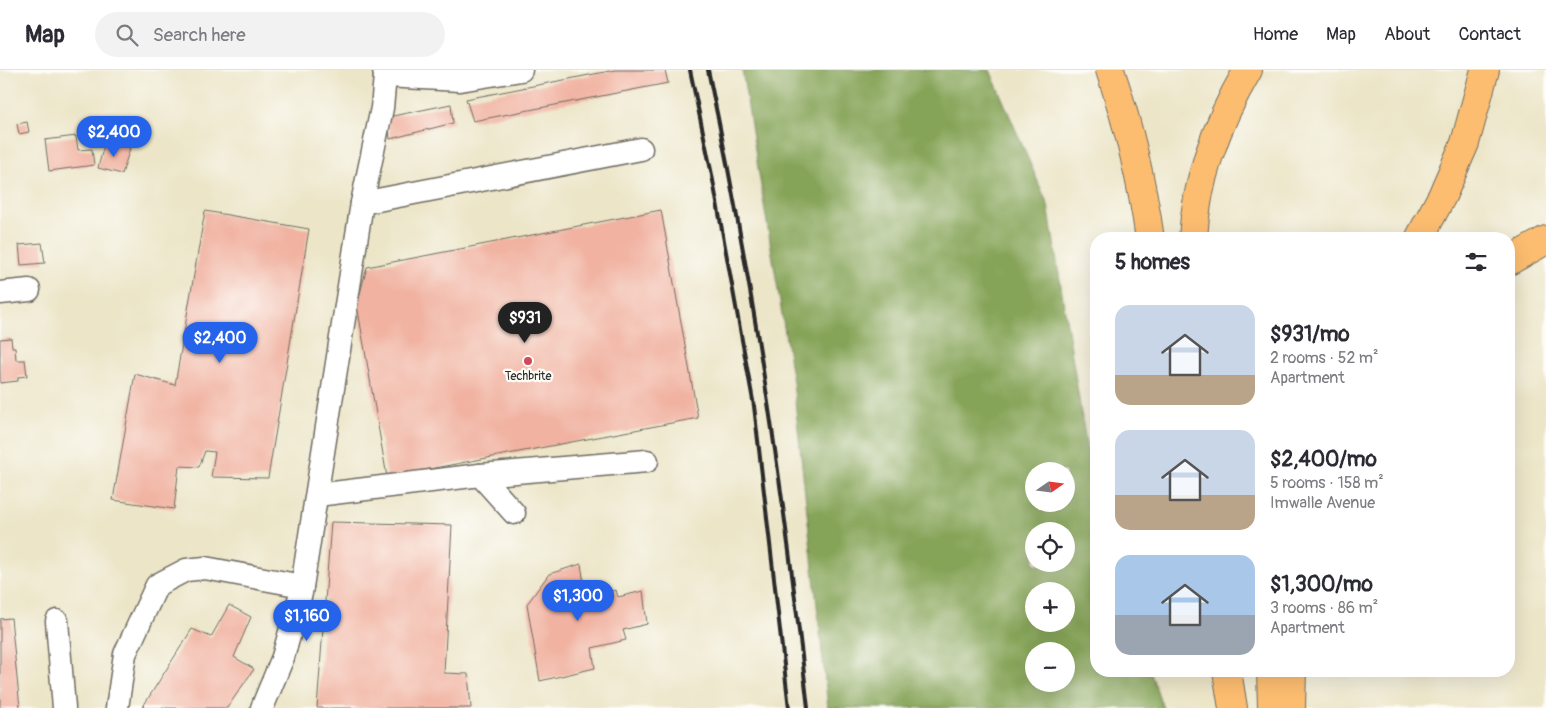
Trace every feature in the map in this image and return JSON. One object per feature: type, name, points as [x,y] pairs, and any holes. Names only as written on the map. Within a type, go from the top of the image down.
[{"type":"highway","points":[[1110,70],[1129,138],[1149,232]]},
{"type":"highway","points":[[1193,232],[1194,216],[1202,175],[1220,126],[1248,70]]},
{"type":"highway","points":[[1423,232],[1442,196],[1465,143],[1485,70]]},
{"type":"highway","points":[[1515,258],[1546,240]]},
{"type":"highway","points":[[1228,677],[1232,708]]},
{"type":"highway","points":[[1271,677],[1272,708]]},
{"type":"highway","points":[[1291,708],[1292,677]]},
{"type":"street","points":[[262,708],[284,657],[307,560],[362,204],[382,108],[384,73],[460,80],[520,70]]},
{"type":"street","points":[[362,204],[641,149]]},
{"type":"street","points":[[0,293],[29,290]]},
{"type":"street","points":[[317,495],[480,474],[648,461]]},
{"type":"street","points":[[480,474],[514,513]]},
{"type":"street","points":[[117,708],[125,654],[157,585],[186,570],[205,568],[302,586]]},
{"type":"street","points":[[57,621],[64,708]]},
{"type":"green space","points":[[742,70],[990,70],[1048,205],[1090,468],[1090,677],[1152,677],[1163,708],[828,708],[793,382]]},
{"type":"building","points":[[615,70],[665,70],[668,83],[473,121],[466,99]]},
{"type":"building","points":[[451,104],[453,123],[390,139],[388,117]]},
{"type":"building","points":[[27,122],[29,132],[19,134],[17,124]]},
{"type":"building","points":[[76,136],[78,150],[92,149],[94,165],[49,171],[45,140]]},
{"type":"building","points":[[105,141],[130,148],[122,174],[98,168]]},
{"type":"building","name":"Techbrite","points":[[661,210],[698,418],[387,477],[357,305],[367,267]]},
{"type":"building","points":[[205,211],[309,229],[268,478],[211,477],[215,452],[205,451],[199,467],[179,466],[174,509],[113,500],[135,374],[175,385]]},
{"type":"building","points":[[42,243],[45,263],[21,265],[19,245]]},
{"type":"building","points":[[11,338],[12,347],[15,347],[16,360],[25,360],[27,376],[18,377],[18,381],[0,383],[0,339]]},
{"type":"building","points":[[331,522],[452,525],[444,673],[468,674],[471,708],[317,708]]},
{"type":"building","points":[[581,564],[586,597],[616,590],[618,597],[643,591],[647,624],[623,630],[626,640],[592,648],[595,668],[540,681],[527,604],[549,574]]},
{"type":"building","points":[[229,605],[251,617],[234,657],[254,669],[227,708],[142,708],[192,629],[211,637]]},
{"type":"building","points":[[11,618],[20,708],[0,708],[0,619]]},
{"type":"railway","points":[[690,70],[712,175],[754,406],[789,708]]},
{"type":"railway","points":[[708,70],[739,229],[766,388],[789,548],[808,708]]},
{"type":"place","name":"Techbrite","points":[[528,361]]}]
